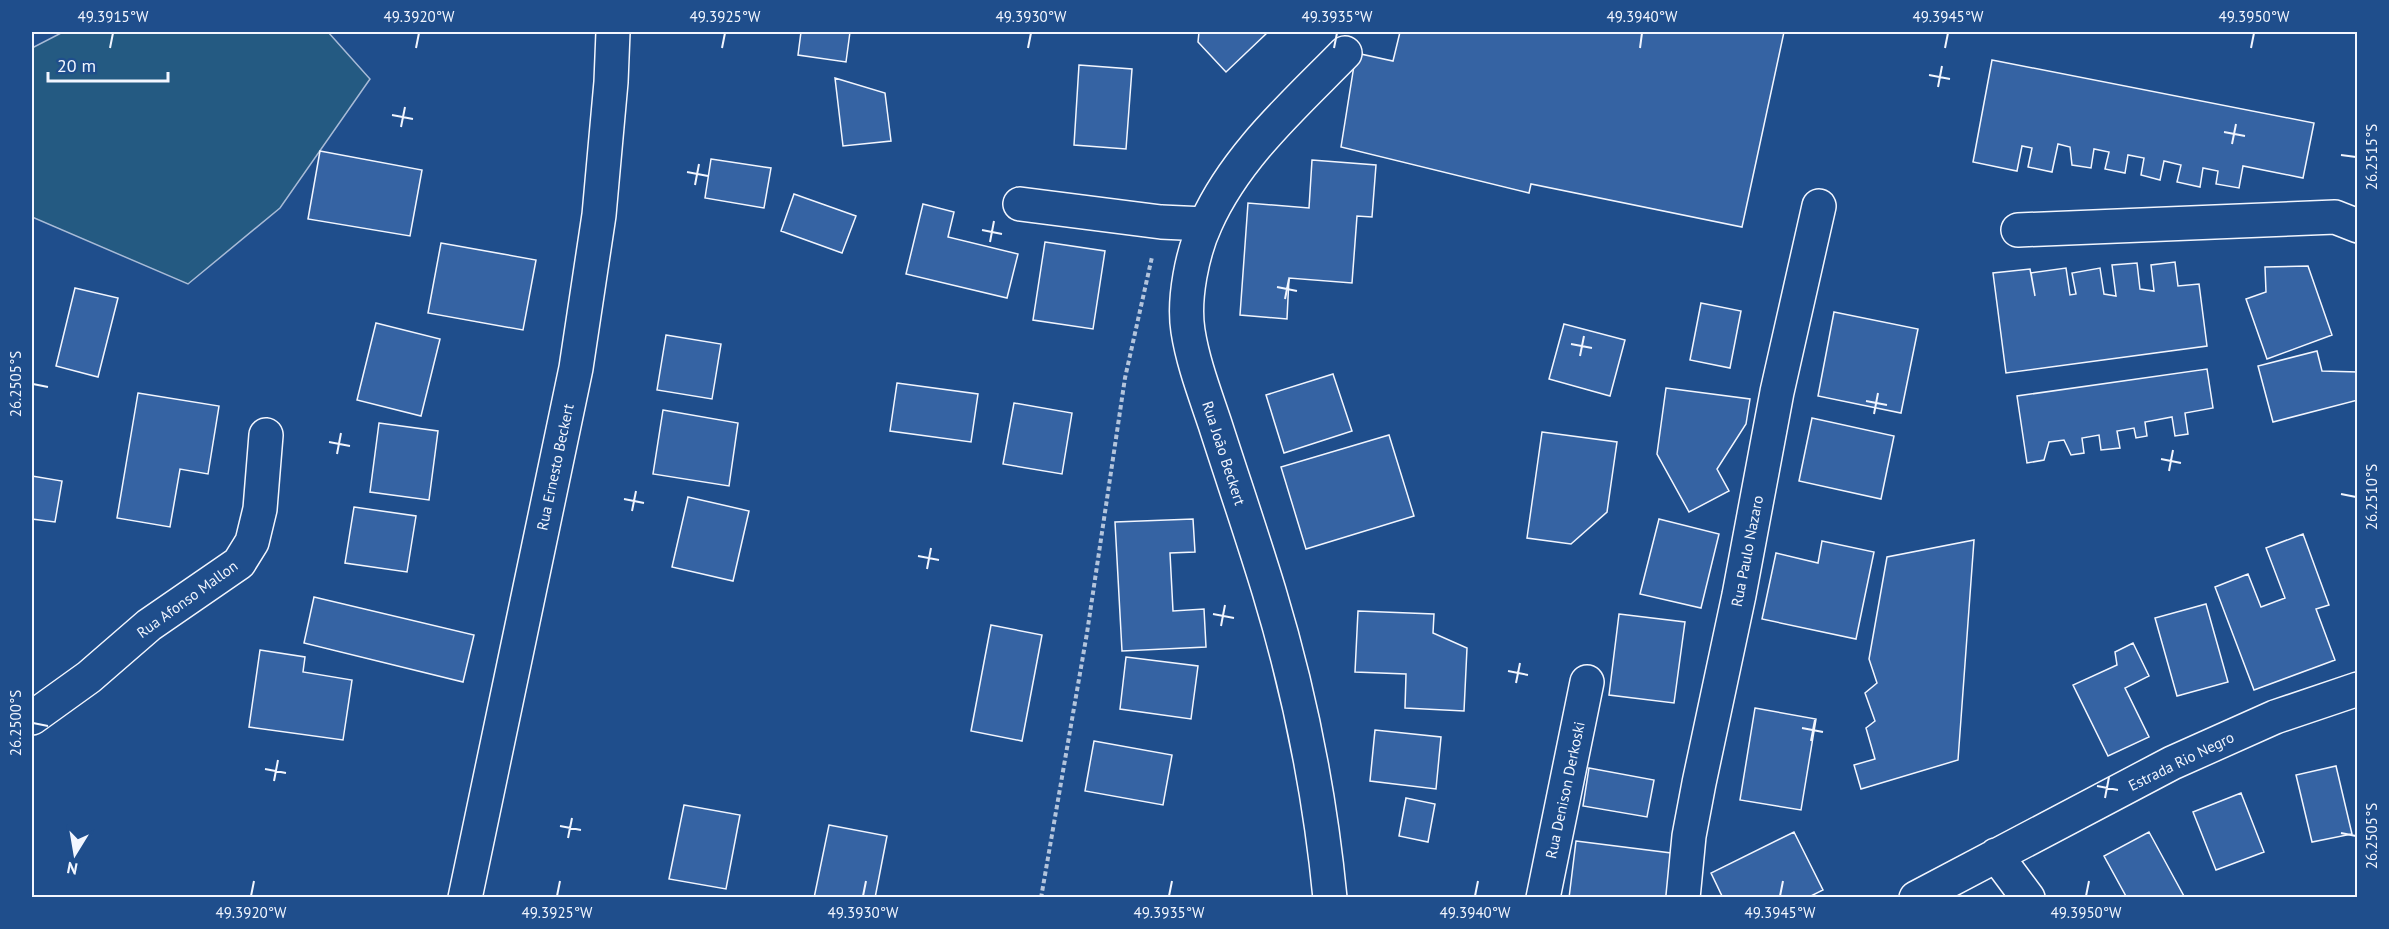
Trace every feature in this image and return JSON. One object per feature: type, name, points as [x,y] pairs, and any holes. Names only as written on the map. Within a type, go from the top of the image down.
[{"type":"street","name":"Rua Ernesto Beckert","points":[[465,897],[576,368],[599,215],[611,82],[613,32]]},
{"type":"street","name":"Rua João Beckert","points":[[1330,897],[1312,779],[1286,654],[1269,591],[1202,386],[1188,331],[1187,295],[1205,224],[1231,179],[1259,141],[1345,53]]},
{"type":"street","points":[[1020,204],[1161,222],[1205,224]]},
{"type":"street","name":"Rua Paulo Nazaro","points":[[1683,897],[1689,836],[1699,783],[1739,595],[1777,392],[1819,206]]},
{"type":"street","points":[[2018,230],[2335,217],[2358,226]]},
{"type":"street","name":"Rua Afonso Mallon","points":[[32,717],[89,677],[148,625],[239,563],[252,542],[260,509],[266,435]]},
{"type":"street","name":"Rua Denison Derkoski","points":[[1543,897],[1587,682]]},
{"type":"street","name":"Estrada Rio Negro","points":[[1916,897],[2172,764],[2227,738],[2275,717],[2358,689]]},
{"type":"street","points":[[1996,855],[2028,897]]},
{"type":"path","points":[[1041,897],[1087,633],[1125,378],[1161,222]]},
{"type":"shaded area","points":[[63,32],[328,32],[370,79],[280,208],[188,284],[32,217],[32,48]]},
{"type":"building","points":[[801,32],[850,32],[846,62],[798,55]]},
{"type":"building","points":[[1199,32],[1268,32],[1226,72],[1198,42]]},
{"type":"building","points":[[1400,32],[1784,32],[1742,227],[1531,184],[1529,193],[1341,147],[1356,53],[1393,61]]},
{"type":"building","points":[[1992,60],[2314,123],[2303,178],[2243,166],[2239,188],[2216,184],[2218,171],[2203,168],[2200,187],[2177,182],[2181,165],[2164,161],[2160,180],[2141,175],[2144,158],[2128,155],[2125,173],[2105,169],[2109,152],[2094,149],[2091,168],[2072,165],[2070,147],[2058,144],[2052,172],[2028,167],[2032,148],[2022,146],[2017,171],[1973,162]]},
{"type":"building","points":[[1079,65],[1132,69],[1126,149],[1074,145]]},
{"type":"building","points":[[835,78],[885,93],[891,141],[843,146]]},
{"type":"building","points":[[320,151],[422,170],[410,236],[308,219]]},
{"type":"building","points":[[711,159],[771,168],[764,208],[705,198]]},
{"type":"building","points":[[1312,160],[1376,165],[1372,217],[1357,216],[1352,283],[1289,278],[1287,319],[1240,315],[1248,203],[1309,208]]},
{"type":"building","points":[[794,194],[856,216],[842,253],[781,231]]},
{"type":"building","points":[[923,204],[954,212],[948,237],[1018,254],[1007,298],[906,274]]},
{"type":"building","points":[[1045,242],[1105,251],[1093,329],[1033,320]]},
{"type":"building","points":[[441,243],[536,260],[523,330],[428,313]]},
{"type":"building","points":[[2175,262],[2178,286],[2199,284],[2207,346],[2006,373],[1993,273],[2030,269],[2035,296],[2031,273],[2066,268],[2070,295],[2076,294],[2072,273],[2100,268],[2104,294],[2116,296],[2112,265],[2137,263],[2140,289],[2154,291],[2151,265]]},
{"type":"building","points":[[2308,266],[2332,335],[2267,359],[2246,299],[2266,292],[2265,267]]},
{"type":"building","points":[[75,288],[118,298],[98,377],[56,366]]},
{"type":"building","points":[[1701,303],[1741,311],[1730,368],[1690,360]]},
{"type":"building","points":[[1834,312],[1918,329],[1901,413],[1818,396]]},
{"type":"building","points":[[376,323],[440,339],[421,416],[357,400]]},
{"type":"building","points":[[1564,324],[1625,340],[1610,396],[1549,379]]},
{"type":"building","points":[[666,335],[721,344],[712,399],[657,390]]},
{"type":"building","points":[[2317,351],[2322,371],[2358,372],[2358,400],[2273,422],[2258,366]]},
{"type":"building","points":[[2207,369],[2213,408],[2185,413],[2188,434],[2175,436],[2172,417],[2145,422],[2147,436],[2136,438],[2134,428],[2117,431],[2120,448],[2101,450],[2099,435],[2082,438],[2084,453],[2071,455],[2064,440],[2049,442],[2044,460],[2027,463],[2017,396]]},
{"type":"building","points":[[1333,374],[1352,431],[1284,453],[1266,395]]},
{"type":"building","points":[[897,383],[978,394],[971,442],[890,431]]},
{"type":"building","points":[[1666,388],[1750,399],[1746,424],[1717,469],[1729,491],[1689,512],[1657,454]]},
{"type":"building","points":[[138,393],[219,406],[208,474],[180,469],[170,527],[117,518]]},
{"type":"building","points":[[1014,403],[1072,413],[1062,474],[1003,464]]},
{"type":"building","points":[[663,410],[738,423],[729,486],[653,474]]},
{"type":"building","points":[[1812,418],[1894,436],[1881,499],[1799,481]]},
{"type":"building","points":[[379,423],[438,431],[429,500],[370,492]]},
{"type":"building","points":[[1542,432],[1617,442],[1607,512],[1571,544],[1527,538]]},
{"type":"building","points":[[1389,435],[1414,516],[1306,549],[1281,467]]},
{"type":"building","points":[[32,476],[62,481],[55,522],[32,519]]},
{"type":"building","points":[[688,497],[749,511],[733,581],[672,567]]},
{"type":"building","points":[[354,507],[416,516],[407,572],[345,563]]},
{"type":"building","points":[[1193,519],[1195,552],[1170,553],[1173,611],[1204,609],[1206,647],[1122,651],[1115,522]]},
{"type":"building","points":[[1659,519],[1719,534],[1701,608],[1640,594]]},
{"type":"building","points":[[2303,534],[2329,605],[2316,609],[2335,660],[2254,690],[2215,587],[2248,574],[2261,607],[2285,598],[2266,548]]},
{"type":"building","points":[[1974,540],[1958,760],[1861,789],[1854,765],[1875,759],[1866,728],[1875,721],[1865,693],[1877,683],[1869,659],[1887,557]]},
{"type":"building","points":[[1822,541],[1874,552],[1856,639],[1762,619],[1776,553],[1818,563]]},
{"type":"building","points":[[314,597],[474,635],[463,682],[304,643]]},
{"type":"building","points":[[2206,604],[2228,682],[2177,696],[2155,618]]},
{"type":"building","points":[[1358,611],[1434,614],[1433,633],[1467,648],[1464,711],[1405,708],[1406,674],[1355,672]]},
{"type":"building","points":[[1619,614],[1685,622],[1674,703],[1609,695]]},
{"type":"building","points":[[991,625],[1042,635],[1022,741],[971,731]]},
{"type":"building","points":[[2133,643],[2149,676],[2125,688],[2149,737],[2108,756],[2073,685],[2117,665],[2115,652]]},
{"type":"building","points":[[260,650],[305,657],[303,672],[352,680],[343,740],[249,727]]},
{"type":"building","points":[[1126,657],[1198,666],[1191,719],[1120,709]]},
{"type":"building","points":[[1755,708],[1816,719],[1801,810],[1740,800]]},
{"type":"building","points":[[1375,730],[1441,737],[1436,789],[1370,781]]},
{"type":"building","points":[[1094,741],[1172,755],[1163,805],[1085,791]]},
{"type":"building","points":[[2336,766],[2352,834],[2312,842],[2296,775]]},
{"type":"building","points":[[1589,768],[1654,780],[1647,817],[1583,806]]},
{"type":"building","points":[[2241,793],[2264,852],[2216,870],[2193,812]]},
{"type":"building","points":[[1406,798],[1435,804],[1428,842],[1399,836]]},
{"type":"building","points":[[684,805],[740,815],[726,889],[669,879]]},
{"type":"building","points":[[829,825],[887,836],[875,898],[814,898]]},
{"type":"building","points":[[1794,832],[1823,890],[1807,898],[1723,898],[1711,873]]},
{"type":"building","points":[[2149,832],[2185,898],[2127,898],[2104,856]]},
{"type":"building","points":[[1576,841],[1679,854],[1674,898],[1569,898]]}]
